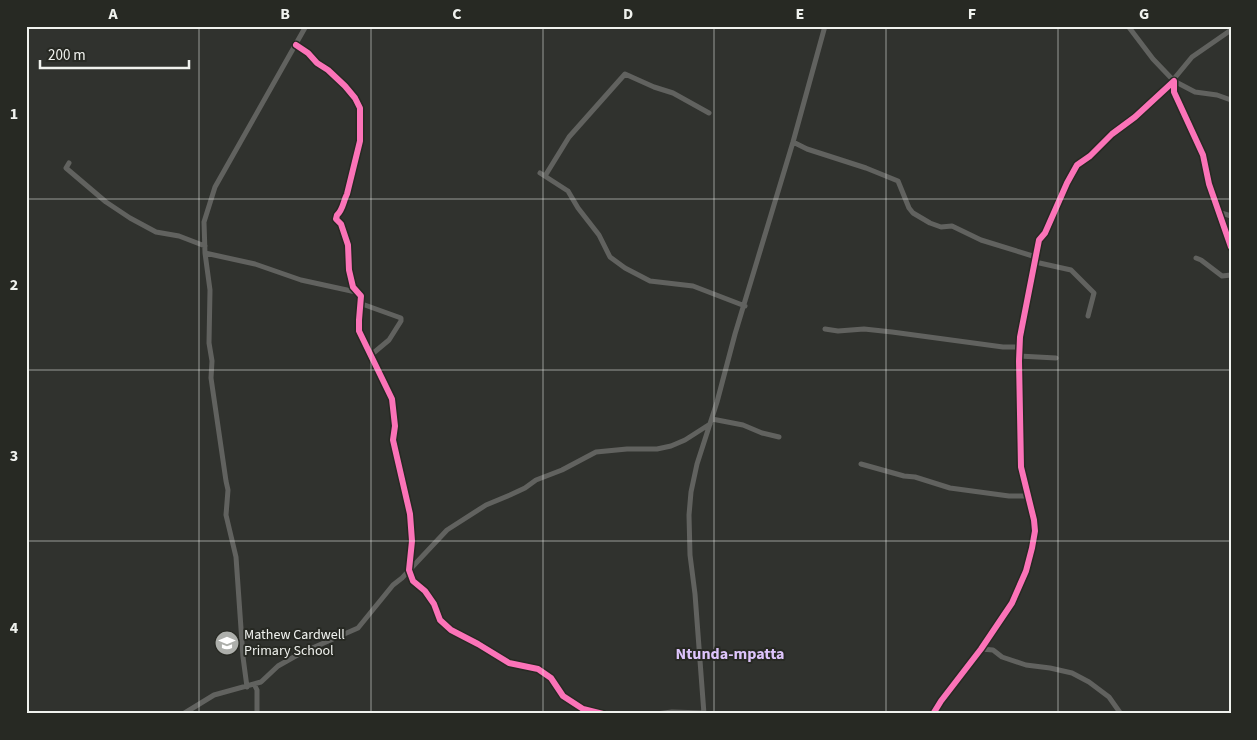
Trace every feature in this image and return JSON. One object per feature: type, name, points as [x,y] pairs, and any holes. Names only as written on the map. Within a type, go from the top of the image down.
[{"type":"street","points":[[247,686],[243,657],[236,557],[226,514],[228,487],[211,378],[212,361],[209,343],[210,290],[204,246],[204,222],[215,187],[306,26]]},
{"type":"street","points":[[656,714],[672,712],[704,714],[690,554],[689,515],[697,464],[711,422],[826,26]]},
{"type":"street","points":[[1128,26],[1153,59],[1174,81],[1195,92],[1216,95],[1231,100]]},
{"type":"street","points":[[933,714],[1012,603],[1026,571],[1035,531],[1022,467],[1019,356],[1025,309],[1039,240],[1045,233],[1067,182],[1078,165],[1174,81],[1192,57],[1231,30]]},
{"type":"street","points":[[296,45],[328,70],[355,98],[360,108],[360,141],[347,194],[343,200],[341,212],[336,217],[348,245],[349,270],[353,287],[361,296],[362,304],[358,320],[359,331],[392,398],[395,426],[393,440],[410,514],[412,540],[409,570],[413,581],[425,591],[434,604],[440,620],[451,630],[512,664],[538,669],[551,678],[563,696],[584,709],[603,714]]},
{"type":"street","points":[[709,113],[673,93],[625,74],[569,137],[542,174],[568,191],[578,208],[599,235],[610,257],[631,272],[652,282],[693,286],[745,306]]},
{"type":"street","points":[[1174,81],[1174,92],[1202,155],[1209,184],[1231,247]]},
{"type":"street","points":[[793,142],[807,149],[866,168],[898,181],[909,208],[913,213],[930,223],[941,227],[952,226],[981,240],[1035,260],[1071,270],[1094,293],[1088,316]]},
{"type":"street","points":[[69,163],[66,168],[106,202],[130,218],[156,232],[179,236],[204,246]]},
{"type":"street","points":[[1218,212],[1231,216]]},
{"type":"street","points":[[205,253],[255,264],[301,280],[356,292]]},
{"type":"street","points":[[1196,258],[1222,276],[1231,275]]},
{"type":"street","points":[[362,304],[401,318],[389,340],[371,355]]},
{"type":"street","points":[[825,329],[838,331],[864,329],[1003,347],[1020,347]]},
{"type":"street","points":[[1019,356],[1056,358]]},
{"type":"street","points":[[183,714],[214,695],[261,682],[278,666],[301,653],[358,628],[377,604],[447,530],[486,505],[526,488],[536,480],[601,451],[657,449],[671,446],[685,440],[711,422],[743,426],[779,437]]},
{"type":"street","points":[[861,464],[904,476],[915,477],[950,488],[1009,496],[1028,496]]},
{"type":"street","points":[[981,649],[993,650],[1002,657],[1026,665],[1072,673],[1109,696],[1121,714]]},
{"type":"street","points":[[254,684],[257,690],[257,714]]},
{"type":"cycle path","points":[[296,45],[308,53],[345,86],[355,98],[360,108],[360,141],[347,194],[336,219],[341,224],[348,245],[349,270],[353,287],[361,296],[359,331],[392,399],[395,426],[393,440],[410,514],[412,541],[409,570],[413,581],[425,591],[434,604],[440,620],[451,630],[509,663],[538,669],[551,678],[563,696],[583,709],[603,714]]},
{"type":"cycle path","points":[[933,714],[1012,603],[1026,571],[1032,548],[1035,531],[1034,520],[1021,467],[1019,361],[1020,337],[1039,240],[1045,233],[1077,165],[1090,156],[1112,134],[1135,117],[1174,81],[1174,92],[1203,155],[1209,184],[1231,247]]},
{"type":"place","name":"Mathew Cardwell Primary School","points":[[227,643]]},
{"type":"district","name":"Ntunda-mpatta","points":[[730,654]]}]
